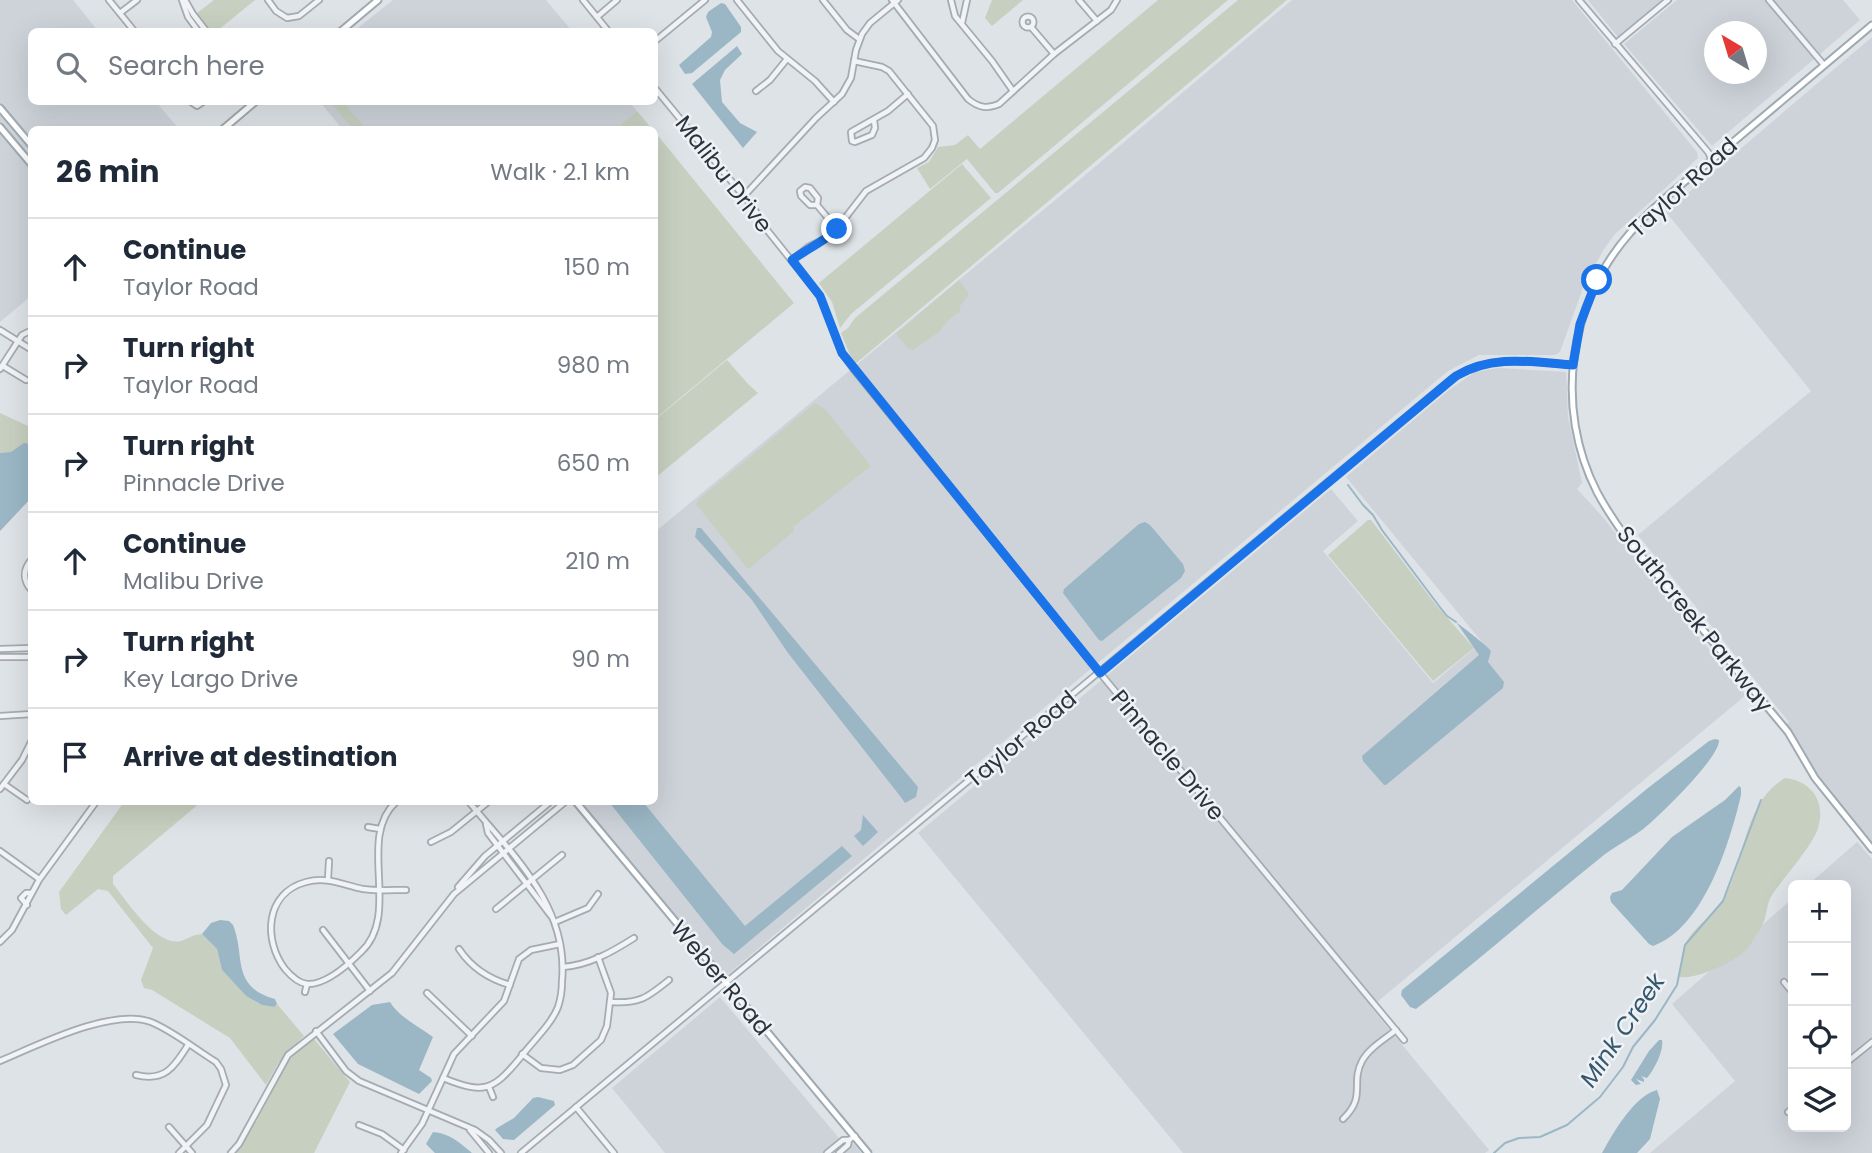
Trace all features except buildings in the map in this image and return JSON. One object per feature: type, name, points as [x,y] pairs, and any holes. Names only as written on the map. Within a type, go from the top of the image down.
[{"type":"main road","points":[[345,28],[378,0]]},
{"type":"main road","name":"Taylor Road","points":[[1573,365],[1580,324],[1592,290],[1616,249],[1647,214],[1872,25]]},
{"type":"main road","points":[[227,126],[251,105]]},
{"type":"main road","points":[[0,108],[28,141]]},
{"type":"main road","points":[[0,127],[28,160]]},
{"type":"main road","name":"Southcreek Parkway","points":[[1573,365],[1575,424],[1581,453],[1609,513],[1625,537],[1788,732],[1815,778],[1872,849]]},
{"type":"main road","name":"Weber Road","points":[[578,805],[852,1138],[868,1153]]},
{"type":"street","points":[[109,0],[132,28]]},
{"type":"street","points":[[120,13],[137,0]]},
{"type":"street","points":[[184,0],[188,17],[196,28]]},
{"type":"street","points":[[184,0],[204,28]]},
{"type":"street","points":[[268,0],[287,18],[299,16],[319,0]]},
{"type":"street","points":[[583,0],[606,28]]},
{"type":"street","points":[[597,17],[617,0]]},
{"type":"street","points":[[658,39],[705,0]]},
{"type":"street","points":[[737,0],[771,43],[815,81],[834,102]]},
{"type":"street","points":[[823,0],[847,30],[859,39]]},
{"type":"street","points":[[951,0],[952,10],[961,24],[1013,91]]},
{"type":"street","points":[[961,24],[967,0]]},
{"type":"street","points":[[1079,0],[1097,20]]},
{"type":"street","points":[[744,197],[847,86],[859,39],[870,23],[895,1],[927,48],[974,105],[990,108],[999,104],[1054,54],[1111,10],[1117,0]]},
{"type":"street","points":[[1579,0],[1712,160]]},
{"type":"street","points":[[1615,44],[1668,0]]},
{"type":"street","points":[[1769,0],[1824,65]]},
{"type":"street","points":[[1031,27],[1054,54]]},
{"type":"street","points":[[756,91],[770,80],[787,59]]},
{"type":"street","points":[[792,260],[808,247],[832,235],[866,191],[924,158],[935,141],[933,126],[882,67],[854,61]]},
{"type":"street","name":"Malibu Drive","points":[[658,92],[755,210],[763,225],[820,296],[842,353],[854,370]]},
{"type":"street","points":[[874,120],[872,135],[852,141],[851,132],[874,120],[908,94]]},
{"type":"street","points":[[817,205],[810,205],[800,191],[805,187],[810,188],[818,198],[817,205],[837,229]]},
{"type":"street","points":[[0,330],[28,348]]},
{"type":"street","points":[[26,380],[1,368],[22,335],[28,332]]},
{"type":"street","name":"Taylor Road","points":[[521,1153],[1456,376],[1477,366],[1504,361],[1573,365]]},
{"type":"street","name":"Pinnacle Drive","points":[[854,370],[1100,673],[1404,1040]]},
{"type":"street","points":[[28,568],[24,576],[28,585]]},
{"type":"street","points":[[0,649],[28,648]]},
{"type":"street","points":[[0,657],[28,657]]},
{"type":"street","points":[[0,716],[28,714]]},
{"type":"street","points":[[0,789],[28,754]]},
{"type":"street","points":[[4,784],[27,800]]},
{"type":"street","points":[[0,942],[12,930],[39,880],[94,805]]},
{"type":"street","points":[[394,805],[385,814],[380,829],[379,890],[378,923],[362,952],[322,981],[306,984],[291,975],[276,957],[272,948],[270,925],[279,902],[296,886],[328,879],[356,887],[379,890],[406,890]]},
{"type":"street","points":[[443,1078],[470,1089],[489,1087],[509,1070],[522,1054],[557,1010],[561,997],[563,967],[560,944],[546,900],[533,879],[472,805]]},
{"type":"street","points":[[431,842],[451,832],[484,805]]},
{"type":"street","points":[[231,1153],[239,1144],[288,1055],[403,962],[473,868],[546,805]]},
{"type":"street","points":[[454,894],[561,805]]},
{"type":"street","points":[[485,820],[488,833],[554,921]]},
{"type":"street","points":[[368,827],[380,829]]},
{"type":"street","points":[[0,851],[39,880]]},
{"type":"street","points":[[496,909],[562,855]]},
{"type":"street","points":[[328,879],[329,860]]},
{"type":"street","points":[[554,921],[588,908],[598,894]]},
{"type":"street","points":[[323,930],[370,991]]},
{"type":"street","points":[[563,967],[580,965],[634,938]]},
{"type":"street","points":[[359,1125],[382,1134],[403,1152],[428,1111],[454,1054],[500,1006],[521,956],[531,950],[560,944]]},
{"type":"street","points":[[459,949],[465,958],[489,978],[510,985]]},
{"type":"street","points":[[522,1054],[545,1069],[555,1071],[570,1067],[603,1037],[607,1026],[610,987],[598,957]]},
{"type":"street","points":[[610,1002],[630,1003],[640,1000],[669,980]]},
{"type":"street","points":[[1784,982],[1788,987]]},
{"type":"street","points":[[305,992],[306,984]]},
{"type":"street","points":[[427,993],[472,1036]]},
{"type":"street","points":[[0,1061],[84,1027],[114,1021],[148,1021],[216,1062],[226,1085],[207,1125],[179,1153]]},
{"type":"street","points":[[1343,1119],[1357,1100],[1358,1073],[1364,1059],[1396,1030]]},
{"type":"street","points":[[316,1031],[346,1071],[359,1081],[475,1130],[501,1153]]},
{"type":"street","points":[[1851,1058],[1872,1042]]},
{"type":"street","points":[[136,1075],[150,1079],[164,1074],[177,1063],[188,1045]]},
{"type":"street","points":[[489,1087],[493,1097]]},
{"type":"street","points":[[576,1107],[614,1153]]},
{"type":"street","points":[[169,1127],[192,1153]]},
{"type":"street","points":[[470,1130],[489,1153]]},
{"type":"street","points":[[827,1153],[843,1140],[852,1138]]},
{"type":"street","points":[[839,1153],[848,1146],[852,1138]]},
{"type":"shaded area","points":[[0,0],[73,0],[96,28],[28,28],[28,105],[159,105],[176,126],[28,126],[28,299],[0,322]]},
{"type":"shaded area","points":[[393,0],[546,0],[569,28],[358,28]]},
{"type":"shaded area","points":[[1292,0],[1572,0],[1697,152],[1698,158],[1615,234],[1604,249],[1584,285],[1560,352],[1555,355],[1479,355],[1448,371],[725,977],[584,805],[658,805],[658,530]]},
{"type":"shaded area","points":[[1588,0],[1662,0],[1618,37]]},
{"type":"shaded area","points":[[1677,0],[1843,0],[1860,20],[1712,146],[1624,44]]},
{"type":"shaded area","points":[[1872,37],[1872,846],[1816,777],[1785,726],[1789,722],[1638,535],[1811,391],[1666,212]]},
{"type":"shaded area","points":[[322,105],[632,105],[637,111],[619,126],[340,126]]},
{"type":"shaded area","points":[[1499,368],[1566,372],[1568,417],[1582,483],[1577,489],[1746,695],[1371,1007],[1489,1150],[1485,1153],[1183,1153],[918,833],[1331,489],[1358,521],[1323,551],[1433,683],[1482,642],[1346,477],[1449,390],[1475,372]]},
{"type":"shaded area","points":[[1857,842],[1872,859],[1872,1153],[1650,1153],[1735,1081],[1672,1004],[1788,902],[1788,1132],[1851,1132],[1851,880],[1814,880]]},
{"type":"shaded area","points":[[720,997],[839,1138],[854,1144],[861,1153],[665,1153],[612,1088]]},
{"type":"green space","points":[[214,0],[255,0],[221,28],[208,28],[196,14]]},
{"type":"green space","points":[[992,0],[1023,0],[992,26],[985,18]]},
{"type":"green space","points":[[1158,0],[1228,0],[998,193],[995,193],[967,159],[930,189],[917,168],[929,162],[938,147],[955,145],[968,135],[980,149]]},
{"type":"green space","points":[[1238,0],[1287,0],[854,365],[841,333],[855,318]]},
{"type":"green space","points":[[333,105],[346,105],[363,126],[350,126]]},
{"type":"green space","points":[[637,111],[650,126],[619,126]]},
{"type":"green space","points":[[658,136],[794,303],[658,416]]},
{"type":"green space","points":[[962,164],[991,198],[851,314],[840,328],[832,302],[819,283]]},
{"type":"green space","points":[[959,280],[969,294],[960,306],[960,312],[932,337],[913,350],[909,349],[896,334]]},
{"type":"green space","points":[[727,360],[758,393],[658,476],[658,418]]},
{"type":"green space","points":[[815,403],[825,409],[871,466],[793,527],[794,531],[749,569],[696,504]]},
{"type":"green space","points":[[0,413],[28,426],[28,501],[0,531]]},
{"type":"green space","points":[[1371,520],[1436,605],[1474,648],[1433,681],[1328,555]]},
{"type":"green space","points":[[1785,778],[1803,783],[1815,794],[1820,819],[1815,836],[1772,895],[1762,926],[1747,949],[1715,969],[1695,976],[1679,977],[1688,939],[1723,900],[1731,885],[1746,834],[1760,802]]},
{"type":"green space","points":[[122,805],[197,805],[113,876],[113,884],[152,930],[171,941],[181,941],[202,934],[217,949],[222,970],[246,996],[262,1005],[274,1007],[277,1004],[304,1036],[282,1057],[288,1062],[297,1051],[314,1039],[350,1082],[314,1153],[236,1153],[252,1129],[284,1068],[279,1062],[266,1085],[230,1038],[152,990],[144,988],[141,980],[153,948],[108,891],[98,889],[66,915],[61,909],[59,892]]},
{"type":"water","points":[[721,3],[725,4],[741,27],[741,32],[692,73],[685,74],[679,65],[711,37],[712,32],[706,17],[708,12]]},
{"type":"water","points":[[737,46],[742,54],[725,70],[720,80],[722,102],[740,123],[757,132],[743,148],[692,84]]},
{"type":"water","points":[[24,443],[28,444],[28,501],[0,531],[0,453],[11,452]]},
{"type":"water","points":[[1145,522],[1183,564],[1185,571],[1181,578],[1102,641],[1099,640],[1063,593],[1064,589],[1139,524]]},
{"type":"water","points":[[697,528],[701,528],[918,787],[916,797],[905,803],[788,653],[752,600],[695,537]]},
{"type":"water","points":[[1456,622],[1491,651],[1488,662],[1504,682],[1503,688],[1384,785],[1363,761],[1362,756],[1479,655]]},
{"type":"water","points":[[1715,739],[1719,740],[1717,748],[1701,771],[1648,825],[1605,854],[1416,1009],[1410,1007],[1401,995],[1402,990],[1648,788]]},
{"type":"water","points":[[1739,786],[1741,795],[1730,836],[1700,903],[1687,921],[1671,936],[1653,946],[1649,944],[1611,902],[1612,893],[1622,890],[1672,837],[1725,800]]},
{"type":"water","points":[[611,805],[645,805],[745,926],[842,846],[852,856],[734,954],[723,945]]},
{"type":"water","points":[[863,815],[878,832],[863,846],[854,836],[861,830]]},
{"type":"water","points":[[229,921],[233,925],[245,978],[261,993],[275,999],[277,1004],[274,1007],[262,1005],[246,996],[222,970],[217,949],[202,934],[211,923]]},
{"type":"water","points":[[390,1002],[404,1017],[433,1037],[419,1070],[432,1081],[419,1094],[358,1064],[333,1034],[372,1005]]},
{"type":"water","points":[[1659,1040],[1662,1040],[1662,1044],[1655,1065],[1647,1078],[1641,1076],[1644,1082],[1636,1079],[1641,1084],[1636,1085],[1631,1080]]},
{"type":"water","points":[[1657,1090],[1660,1099],[1650,1139],[1637,1153],[1602,1153],[1632,1107]]},
{"type":"water","points":[[533,1098],[554,1101],[555,1105],[514,1140],[503,1139],[495,1130],[514,1118]]},
{"type":"water","points":[[433,1132],[449,1136],[472,1153],[435,1153],[426,1144]]},
{"type":"waterway","points":[[1348,485],[1439,606],[1456,622]]},
{"type":"waterway","name":"Mink Creek","points":[[1494,1153],[1505,1143],[1519,1138],[1540,1137],[1567,1125],[1600,1097],[1623,1067],[1633,1047],[1655,1020],[1677,985],[1685,945],[1723,901],[1761,800]]},
{"type":"route","points":[[837,229],[832,235],[808,247],[792,260],[827,309],[842,353],[1100,673],[1456,376],[1486,363],[1504,361],[1573,365],[1580,324],[1597,280]]}]
